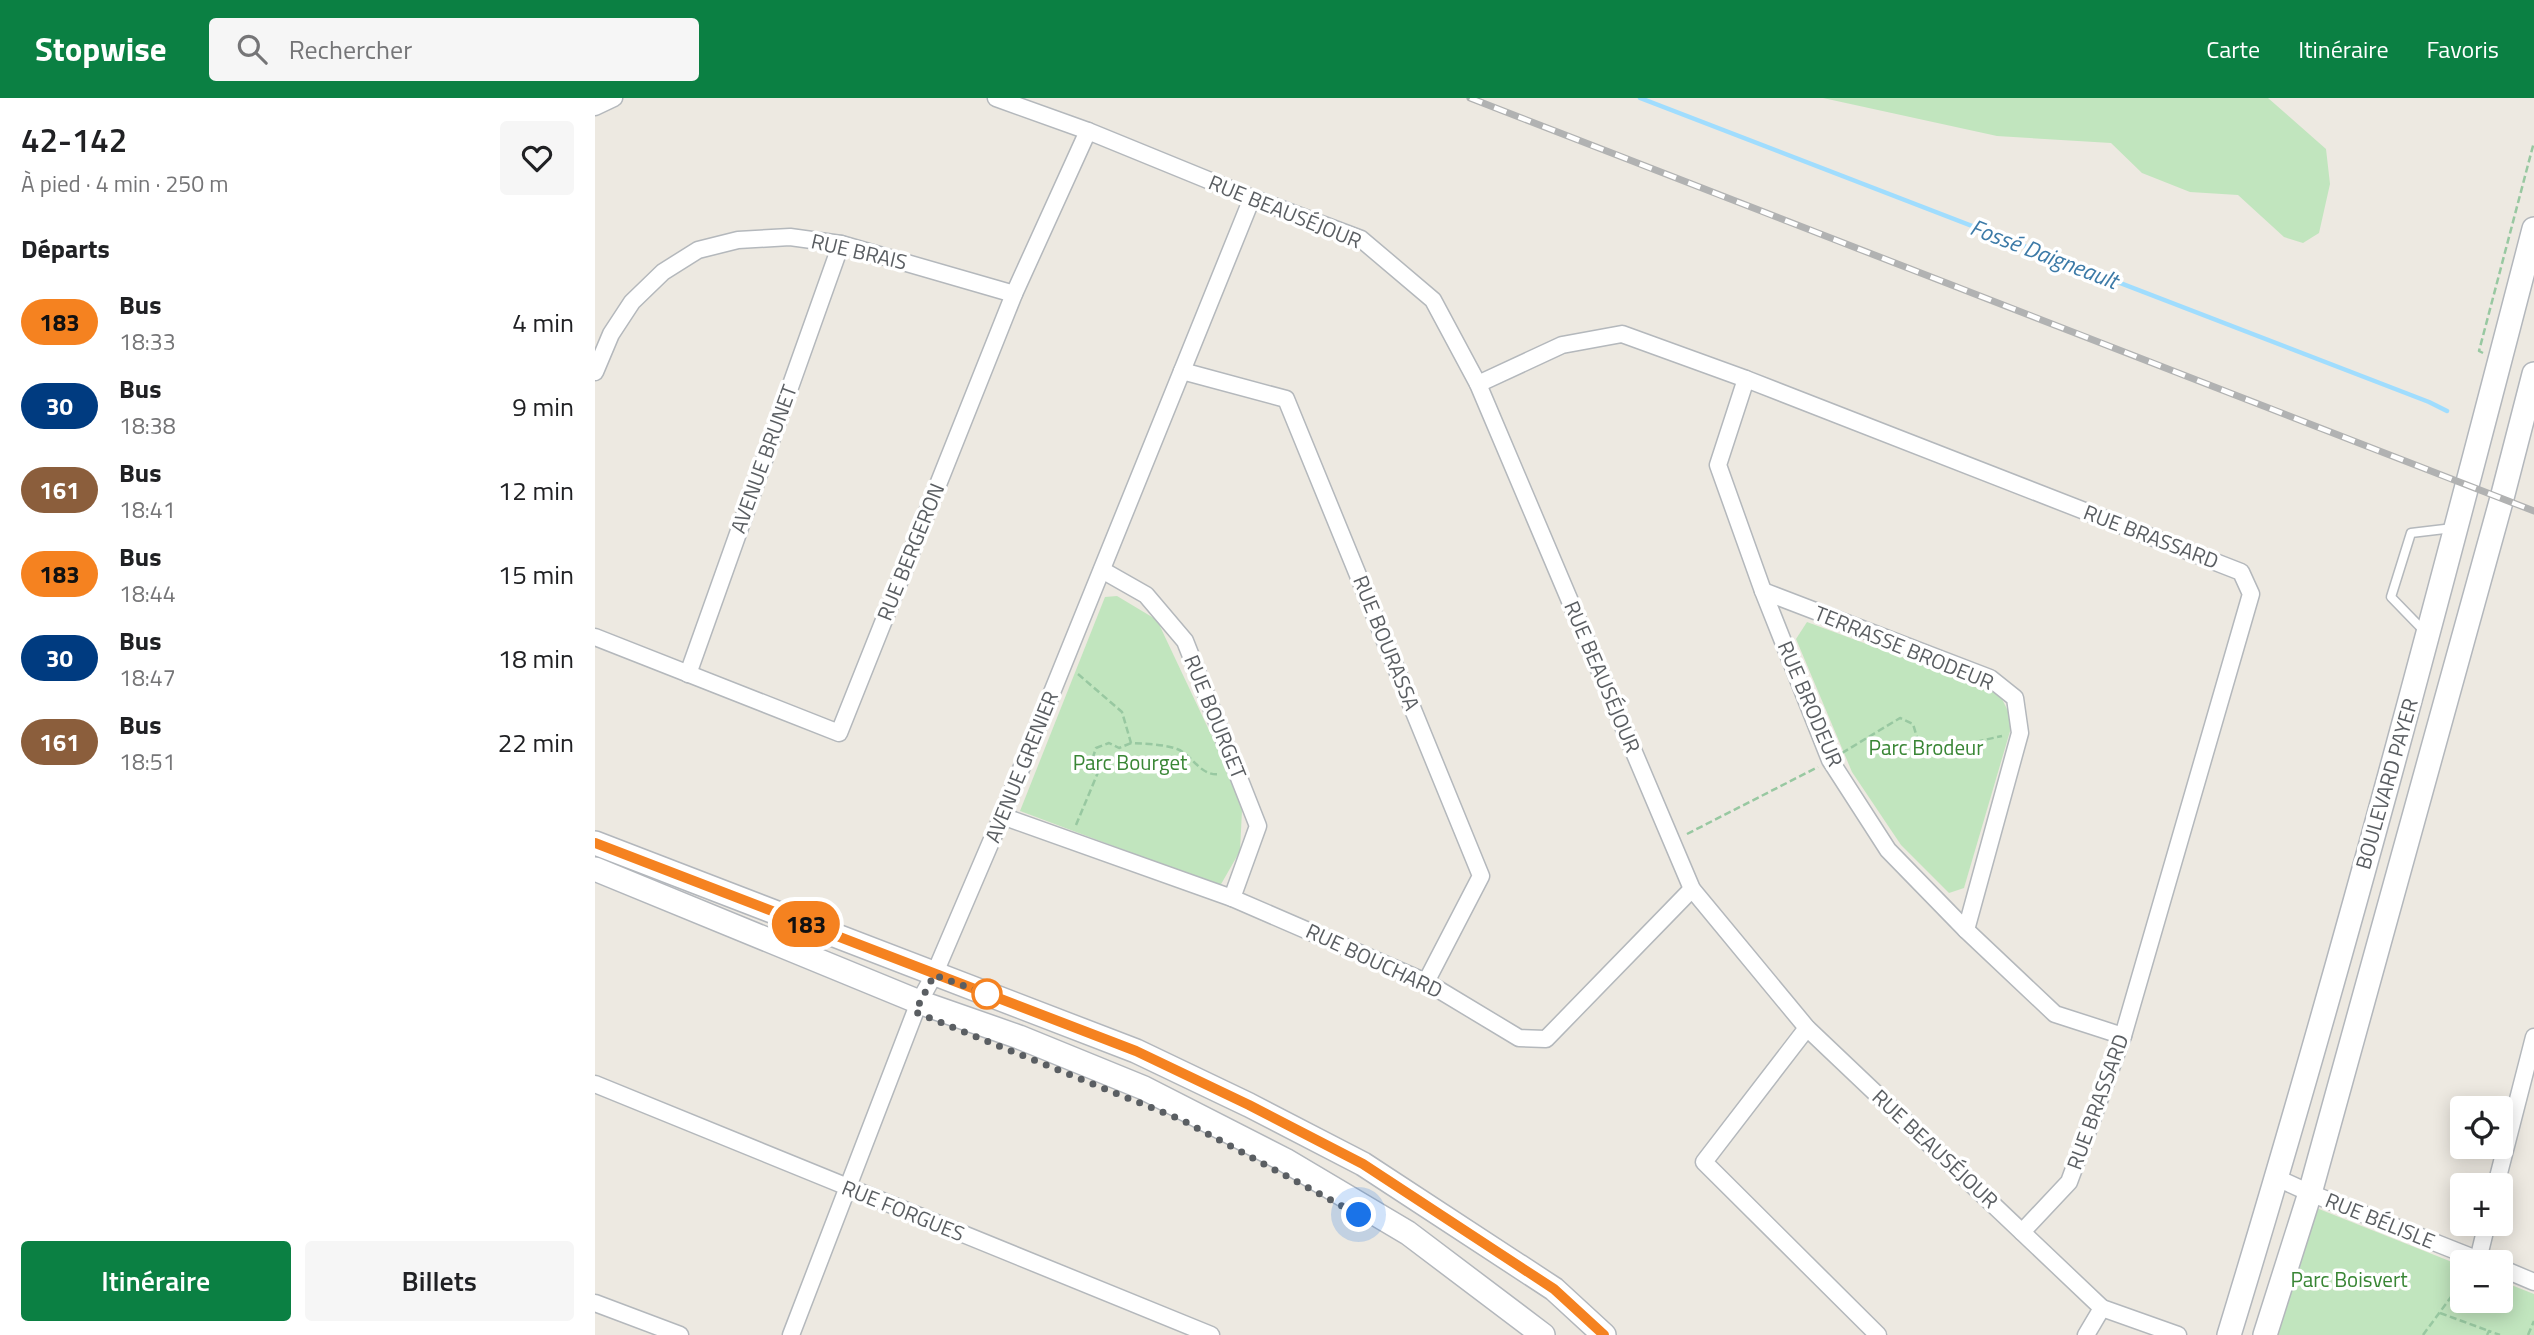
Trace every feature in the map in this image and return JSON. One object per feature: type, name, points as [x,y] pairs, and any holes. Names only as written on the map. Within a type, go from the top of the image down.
[{"type":"main road","name":"BOULEVARD PAYER","points":[[2229,1335],[2277,1178],[2426,646],[2534,229]]},
{"type":"main road","name":"BOULEVARD PAYER","points":[[2265,1335],[2310,1193],[2534,374]]},
{"type":"main road","points":[[2426,646],[2454,667]]},
{"type":"main road","points":[[595,843],[1136,1051],[1249,1105],[1363,1164],[1554,1289],[1604,1335]]},
{"type":"main road","points":[[595,869],[919,1002],[1019,1037],[1144,1088],[1286,1160],[1408,1233],[1543,1335]]},
{"type":"street","points":[[595,107],[614,98]]},
{"type":"street","name":"RUE BEAUSÉJOUR","points":[[996,98],[1088,131],[1361,239],[1433,300],[1478,384],[1692,889],[1807,1028],[2102,1308],[2178,1335]]},
{"type":"street","name":"RUE BERGERON","points":[[595,637],[839,733],[1014,294],[1088,131]]},
{"type":"street","name":"AVENUE GRENIER","points":[[791,1335],[919,1002],[934,975],[1002,816],[1252,198]]},
{"type":"street","name":"RUE BRAIS","points":[[595,372],[611,334],[632,302],[663,272],[698,250],[738,240],[790,237],[841,244],[1014,294]]},
{"type":"street","name":"AVENUE BRUNET","points":[[688,674],[841,244]]},
{"type":"street","name":"RUE BRASSARD","points":[[1478,384],[1562,345],[1622,334],[1746,379],[2241,572],[2251,594],[2123,1036],[2069,1182],[2022,1232]]},
{"type":"street","name":"RUE BOURASSA","points":[[1182,371],[1286,399],[1482,876],[1426,982]]},
{"type":"street","name":"RUE BRODEUR","points":[[1746,379],[1718,465],[1763,591],[1830,760],[1888,850],[1966,930],[2055,1014],[2123,1036]]},
{"type":"street","name":"RUE BOURGET","points":[[1102,570],[1146,595],[1185,641],[1238,771],[1258,826],[1232,898]]},
{"type":"street","name":"TERRASSE BRODEUR","points":[[1763,591],[1990,678],[2015,698],[2020,733],[1966,930]]},
{"type":"street","name":"RUE BOUCHARD","points":[[1002,816],[1232,898],[1426,982],[1519,1038],[1546,1039],[1692,889]]},
{"type":"street","points":[[1807,1028],[1705,1162],[1878,1335]]},
{"type":"street","points":[[2500,1173],[2526,1094],[2534,1037]]},
{"type":"street","name":"RUE FORGUES","points":[[595,1084],[1211,1335]]},
{"type":"street","name":"RUE BÉLISLE","points":[[2277,1178],[2453,1250]]},
{"type":"street","points":[[2513,1273],[2534,1282]]},
{"type":"street","points":[[595,1303],[680,1335]]},
{"type":"street","points":[[2086,1335],[2102,1308]]},
{"type":"lane","points":[[2426,646],[2391,597],[2411,533],[2456,528]]},
{"type":"path","points":[[2500,360],[2479,351],[2534,142]]},
{"type":"path","points":[[1065,663],[1122,712],[1131,743]]},
{"type":"path","points":[[1671,842],[1830,760],[1900,718],[1913,724],[1922,754],[1939,749],[1952,757],[1958,746],[2020,733]]},
{"type":"path","points":[[1070,840],[1099,770],[1092,760],[1096,748],[1109,743],[1119,748],[1131,743],[1179,749],[1201,770],[1213,775],[1238,771]]},
{"type":"path","points":[[2423,1335],[2450,1299]]},
{"type":"path","points":[[2440,1313],[2488,1333],[2500,1335]]},
{"type":"path","points":[[2528,1335],[2534,1321]]},
{"type":"green space","points":[[1823,98],[2268,98],[2326,149],[2330,184],[2319,233],[2303,243],[2284,237],[2238,195],[2190,192],[2142,173],[2111,143],[1997,136]]},
{"type":"green space","name":"Parc Bourget","points":[[1117,596],[1157,620],[1225,764],[1242,810],[1240,851],[1220,886],[1020,811],[1105,597]]},
{"type":"green space","name":"Parc Brodeur","points":[[1807,622],[1999,693],[2013,721],[1964,888],[1949,893],[1901,845],[1852,772],[1796,639]]},
{"type":"green space","name":"Parc Boisvert","points":[[2314,1207],[2450,1261],[2450,1313],[2513,1313],[2513,1286],[2534,1294],[2534,1335],[2275,1335]]},
{"type":"waterway","name":"Fossé Daigneault","points":[[1640,98],[2447,411]]},
{"type":"railway","points":[[1470,98],[2534,511]]},
{"type":"bus line","name":"183","points":[[595,843],[1136,1051],[1249,1105],[1363,1164],[1554,1289],[1604,1335]]},
{"type":"route","points":[[987,994],[934,975],[915,1012],[1182,1120],[1359,1215]]}]
